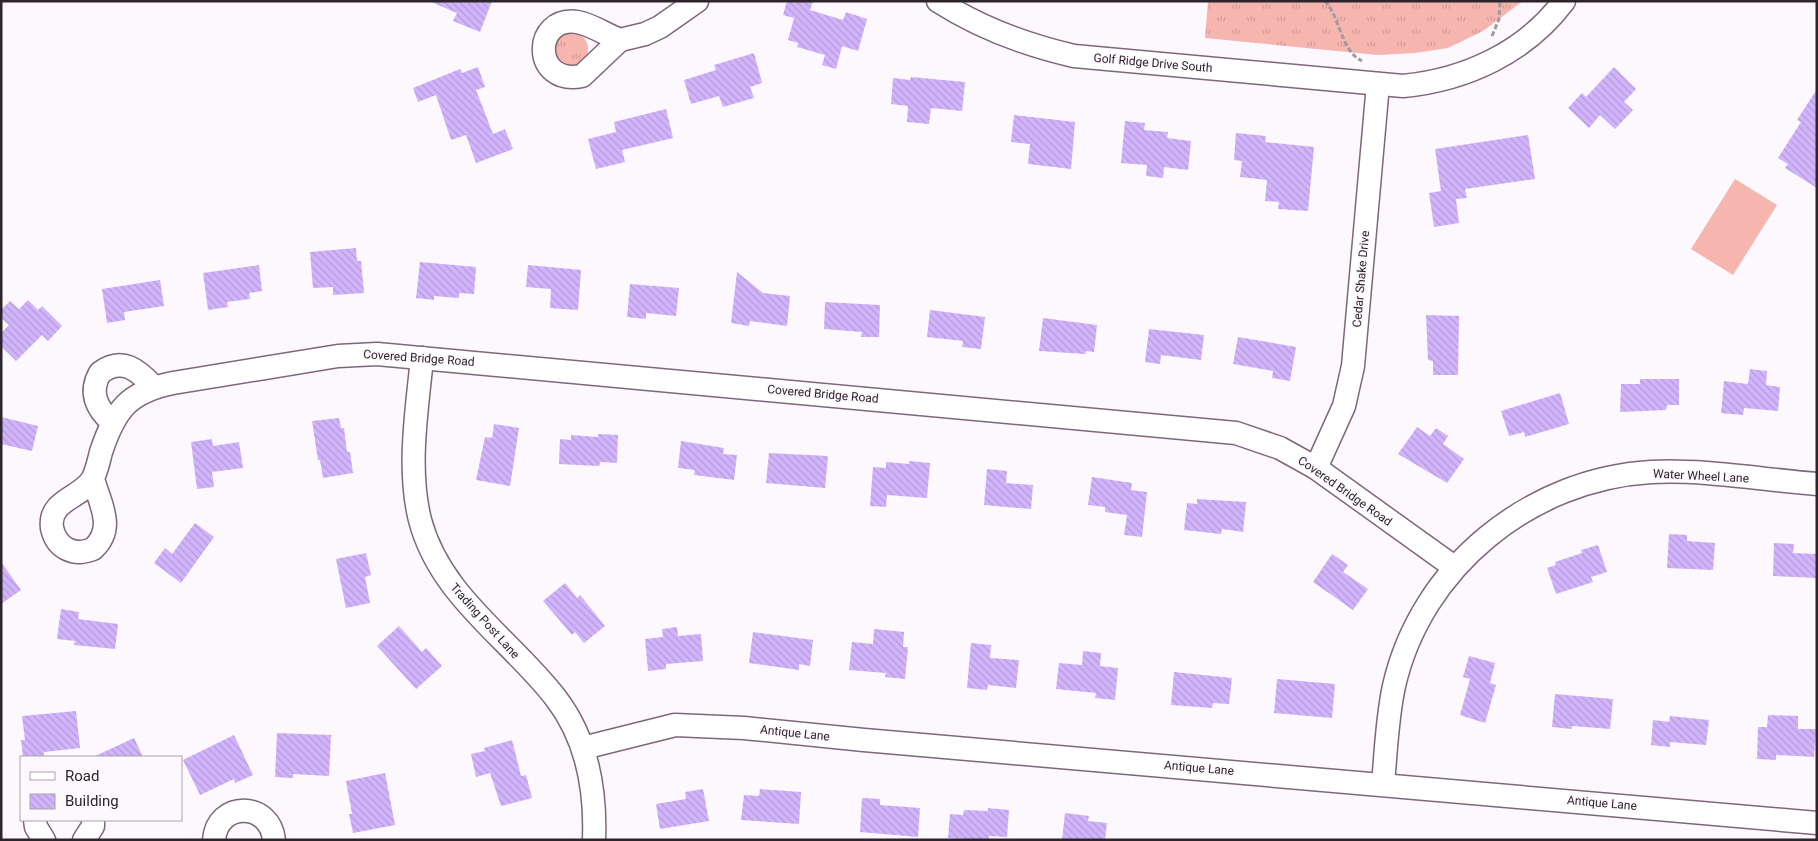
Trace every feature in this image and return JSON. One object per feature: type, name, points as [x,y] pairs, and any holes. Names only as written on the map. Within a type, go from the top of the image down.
[{"type":"street","points":[[620,40],[645,34],[660,27],[697,1]]},
{"type":"street","name":"Golf Ridge Drive South","points":[[938,1],[971,20],[1009,37],[1043,49],[1074,56],[1378,84],[1418,84],[1444,79],[1479,68],[1518,45],[1534,33],[1548,21],[1564,1]]},
{"type":"street","name":"Cedar Shake Drive","points":[[1316,468],[1344,406],[1352,366],[1378,84]]},
{"type":"street","name":"Covered Bridge Road","points":[[93,479],[112,422],[120,409],[131,399],[154,386],[363,353],[1216,430],[1258,438],[1316,468],[1454,567]]},
{"type":"street","name":"Trading Post Lane","points":[[422,358],[416,413],[414,474],[420,520],[429,545],[442,571],[461,597],[556,698],[572,724],[583,748],[590,777],[595,813],[594,840]]},
{"type":"street","points":[[112,422],[101,413],[96,404],[94,391],[100,373],[116,364],[124,365],[143,375],[154,386]]},
{"type":"street","name":"Water Wheel Lane","points":[[1383,784],[1390,710],[1402,658],[1416,624],[1435,592],[1454,567],[1496,528],[1530,507],[1569,488],[1611,477],[1672,472],[1817,484]]},
{"type":"street","name":"Antique Lane","points":[[583,748],[675,725],[705,726],[1383,784],[1791,830],[1817,823]]},
{"type":"street","points":[[214,840],[218,824],[225,816],[244,810],[263,816],[270,824],[274,840]]},
{"type":"street","points":[[35,821],[36,828],[44,840]]},
{"type":"street","points":[[84,840],[93,821]]},
{"type":"path","points":[[1324,1],[1329,6],[1346,43],[1359,60],[1365,63]]},
{"type":"path","points":[[1488,40],[1493,35],[1499,19],[1500,1]]},
{"type":"green space","points":[[1208,1],[1523,1],[1483,31],[1448,48],[1415,53],[1378,55],[1205,38]]},
{"type":"green space","points":[[571,32],[583,37],[588,49],[583,61],[571,66],[559,61],[554,49],[559,37]]},
{"type":"green space","points":[[1735,179],[1777,205],[1733,275],[1691,249]]},
{"type":"building","points":[[429,1],[492,1],[480,32],[453,21],[457,13]]},
{"type":"building","points":[[787,1],[813,1],[810,10],[843,20],[846,12],[867,19],[858,51],[842,46],[836,69],[822,65],[825,55],[797,47],[798,43],[788,40],[794,18],[783,15]]},
{"type":"building","points":[[754,53],[762,83],[750,87],[754,98],[723,107],[719,96],[691,104],[684,80],[716,70],[714,65]]},
{"type":"building","points":[[478,67],[485,87],[476,90],[493,134],[505,129],[513,149],[476,163],[466,135],[451,140],[436,95],[418,102],[413,88],[460,69],[462,73]]},
{"type":"building","points":[[1614,67],[1636,89],[1624,102],[1633,110],[1615,129],[1600,115],[1589,128],[1568,108],[1582,93],[1586,97]]},
{"type":"building","points":[[911,77],[965,82],[962,111],[931,108],[929,124],[907,122],[908,106],[891,104],[893,78],[910,80]]},
{"type":"building","points":[[1817,89],[1817,188],[1785,168],[1788,164],[1778,158],[1801,122],[1797,120]]},
{"type":"building","points":[[666,109],[673,138],[622,150],[625,162],[596,169],[588,139],[616,132],[614,122]]},
{"type":"building","points":[[1014,115],[1075,122],[1071,169],[1028,164],[1030,144],[1011,142]]},
{"type":"building","points":[[1125,121],[1145,123],[1144,130],[1168,132],[1167,138],[1191,141],[1188,170],[1164,167],[1163,178],[1146,176],[1147,165],[1121,163]]},
{"type":"building","points":[[1236,133],[1266,136],[1265,142],[1314,147],[1308,211],[1278,209],[1279,202],[1265,201],[1267,180],[1240,177],[1242,161],[1234,160]]},
{"type":"building","points":[[1528,135],[1535,179],[1465,189],[1467,198],[1456,199],[1459,223],[1434,227],[1429,193],[1441,191],[1435,149]]},
{"type":"building","points":[[356,248],[357,261],[361,261],[364,293],[333,295],[333,287],[313,288],[310,252]]},
{"type":"building","points":[[420,262],[476,267],[474,294],[459,293],[459,298],[434,296],[434,300],[416,298]]},
{"type":"building","points":[[259,265],[262,291],[249,293],[250,299],[227,302],[228,307],[208,310],[203,273]]},
{"type":"building","points":[[528,265],[581,270],[578,310],[550,308],[551,289],[526,287]]},
{"type":"building","points":[[737,272],[763,293],[790,296],[787,326],[750,321],[749,326],[731,323]]},
{"type":"building","points":[[160,280],[164,306],[124,312],[125,320],[107,323],[102,289]]},
{"type":"building","points":[[630,284],[679,288],[676,316],[646,313],[646,319],[627,317]]},
{"type":"building","points":[[28,300],[38,310],[42,306],[62,326],[48,341],[42,335],[16,361],[1,346],[1,333],[9,325],[1,318],[1,310],[10,301],[19,309]]},
{"type":"building","points":[[825,302],[880,305],[879,337],[861,337],[862,332],[824,329]]},
{"type":"building","points":[[930,310],[985,317],[981,349],[962,347],[963,341],[927,337]]},
{"type":"building","points":[[1426,315],[1459,316],[1458,375],[1433,375],[1433,361],[1428,360]]},
{"type":"building","points":[[1043,318],[1097,325],[1094,352],[1086,351],[1085,354],[1039,351]]},
{"type":"building","points":[[1149,329],[1204,335],[1201,360],[1161,355],[1160,364],[1145,362]]},
{"type":"building","points":[[1238,337],[1296,347],[1290,381],[1272,378],[1273,371],[1233,364]]},
{"type":"building","points":[[1750,369],[1767,371],[1766,385],[1780,387],[1778,411],[1744,408],[1743,415],[1721,413],[1724,381],[1748,384]]},
{"type":"building","points":[[1640,379],[1679,379],[1679,405],[1667,405],[1666,410],[1620,412],[1621,384],[1640,384]]},
{"type":"building","points":[[1560,393],[1569,424],[1525,437],[1524,432],[1509,436],[1501,411]]},
{"type":"building","points":[[1,417],[38,426],[32,451],[1,444]]},
{"type":"building","points":[[339,418],[341,428],[344,428],[347,452],[350,452],[353,473],[323,478],[312,421]]},
{"type":"building","points":[[494,424],[519,428],[510,486],[476,480],[485,437],[492,438]]},
{"type":"building","points":[[1417,427],[1430,436],[1436,428],[1448,436],[1443,444],[1464,459],[1447,483],[1398,454]]},
{"type":"building","points":[[598,434],[618,435],[617,463],[600,462],[599,466],[559,464],[560,439],[571,440],[571,435],[598,437]]},
{"type":"building","points":[[212,439],[213,446],[239,442],[243,468],[212,472],[214,487],[197,489],[191,442]]},
{"type":"building","points":[[681,441],[724,448],[723,454],[737,455],[734,480],[694,475],[695,470],[678,468]]},
{"type":"building","points":[[769,453],[828,456],[825,488],[766,483]]},
{"type":"building","points":[[909,461],[930,463],[927,498],[887,495],[886,507],[870,506],[873,467],[886,468],[886,462],[909,464]]},
{"type":"building","points":[[987,469],[1007,471],[1006,483],[1033,485],[1031,509],[984,505]]},
{"type":"building","points":[[1092,477],[1132,483],[1131,490],[1147,492],[1142,537],[1124,535],[1127,515],[1105,512],[1105,507],[1088,505]]},
{"type":"building","points":[[1197,499],[1246,502],[1243,532],[1222,529],[1221,534],[1184,530],[1187,503],[1197,504]]},
{"type":"building","points":[[195,523],[214,537],[181,583],[154,563],[165,548],[172,554]]},
{"type":"building","points":[[1669,534],[1687,535],[1687,541],[1715,543],[1713,570],[1667,568]]},
{"type":"building","points":[[1774,543],[1794,544],[1793,553],[1817,554],[1817,578],[1773,576]]},
{"type":"building","points":[[1598,545],[1607,572],[1591,577],[1593,582],[1556,594],[1547,568],[1556,565],[1555,562],[1582,553],[1581,550]]},
{"type":"building","points":[[366,553],[371,575],[365,577],[370,603],[346,608],[336,559]]},
{"type":"building","points":[[1332,554],[1348,565],[1343,572],[1368,589],[1353,610],[1313,582]]},
{"type":"building","points":[[1,562],[21,590],[1,604]]},
{"type":"building","points":[[565,583],[577,598],[580,595],[605,626],[584,643],[575,632],[572,635],[543,601]]},
{"type":"building","points":[[61,609],[79,612],[78,619],[118,624],[115,649],[74,645],[75,641],[57,639]]},
{"type":"building","points":[[399,626],[422,652],[426,648],[442,666],[416,689],[377,646]]},
{"type":"building","points":[[677,627],[678,636],[701,634],[703,661],[666,664],[666,669],[648,671],[645,639],[663,637],[662,629]]},
{"type":"building","points":[[874,629],[904,632],[903,647],[908,647],[905,679],[885,677],[886,673],[849,670],[852,642],[873,644]]},
{"type":"building","points":[[753,632],[813,640],[810,666],[799,664],[799,670],[749,663]]},
{"type":"building","points":[[971,643],[991,645],[990,658],[1019,660],[1016,688],[988,685],[987,690],[967,688]]},
{"type":"building","points":[[1083,651],[1101,653],[1100,666],[1118,668],[1115,700],[1095,698],[1096,693],[1056,689],[1059,663],[1082,665]]},
{"type":"building","points":[[1469,656],[1495,663],[1490,683],[1496,685],[1485,723],[1460,715],[1470,679],[1463,677]]},
{"type":"building","points":[[1174,672],[1232,678],[1229,704],[1213,703],[1212,708],[1171,705]]},
{"type":"building","points":[[1277,679],[1335,684],[1332,718],[1274,713]]},
{"type":"building","points":[[1555,694],[1613,699],[1610,729],[1572,726],[1572,729],[1552,727]]},
{"type":"building","points":[[76,711],[80,748],[44,752],[44,756],[23,756],[21,740],[25,740],[22,716]]},
{"type":"building","points":[[1768,715],[1798,716],[1798,729],[1816,729],[1814,757],[1776,755],[1776,760],[1757,759],[1758,727],[1767,727]]},
{"type":"building","points":[[1670,716],[1709,720],[1706,745],[1670,742],[1670,747],[1651,745],[1653,720],[1669,722]]},
{"type":"building","points":[[277,733],[331,735],[329,776],[293,774],[293,778],[275,777]]},
{"type":"building","points":[[234,735],[253,775],[235,783],[234,779],[200,795],[183,760]]},
{"type":"building","points":[[134,738],[143,756],[95,756]]},
{"type":"building","points":[[512,740],[521,776],[526,775],[532,798],[501,806],[490,773],[476,777],[471,754],[485,751],[484,748]]},
{"type":"building","points":[[385,773],[395,825],[353,833],[349,814],[352,814],[346,781]]},
{"type":"building","points":[[703,789],[709,821],[660,829],[656,804],[686,799],[685,792]]},
{"type":"building","points":[[760,789],[801,792],[799,824],[741,820],[744,795],[759,796]]},
{"type":"building","points":[[862,798],[880,799],[880,805],[920,808],[918,837],[860,832]]},
{"type":"building","points":[[988,808],[1009,810],[1007,837],[989,836],[988,840],[948,838],[950,814],[963,815],[964,810],[988,811]]},
{"type":"building","points":[[1065,813],[1089,816],[1088,821],[1107,823],[1105,840],[1062,840]]}]
